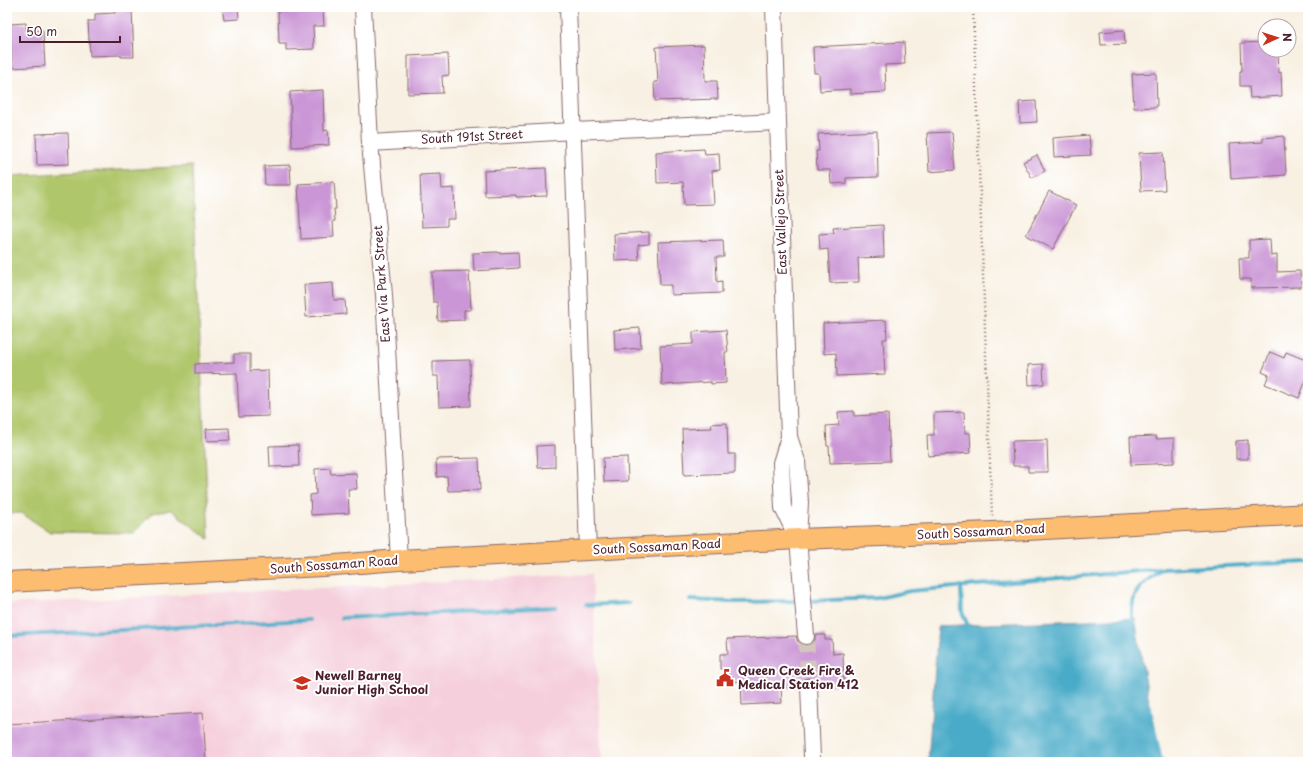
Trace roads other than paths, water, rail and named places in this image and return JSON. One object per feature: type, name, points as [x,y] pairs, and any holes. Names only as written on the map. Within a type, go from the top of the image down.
[{"type":"main road","name":"South Sossaman Road","points":[[7,582],[798,539],[992,532],[1308,514]]},
{"type":"street","name":"East Via Park Street","points":[[363,7],[370,143],[384,295],[399,560]]},
{"type":"street","points":[[568,7],[588,551]]},
{"type":"street","name":"East Vallejo Street","points":[[774,7],[789,438],[781,463],[783,508],[798,539]]},
{"type":"street","name":"South 191st Street","points":[[370,143],[778,122]]},
{"type":"street","points":[[798,539],[806,636]]},
{"type":"street","points":[[809,687],[812,756]]},
{"type":"water","points":[[1135,618],[1159,762],[928,762],[938,626]]},
{"type":"waterway","points":[[806,601],[878,598],[910,591],[1162,569],[1308,562]]},
{"type":"waterway","points":[[1132,623],[1132,604],[1137,591],[1146,581],[1161,570]]},
{"type":"waterway","points":[[961,586],[962,612],[969,628]]},
{"type":"waterway","points":[[690,600],[735,602],[800,601]]},
{"type":"waterway","points":[[586,605],[629,603]]},
{"type":"waterway","points":[[342,618],[556,607]]},
{"type":"waterway","points":[[7,636],[309,620]]},
{"type":"waterway","points":[[1149,704],[1161,762]]},
{"type":"tunnel","points":[[806,636],[809,687]]},
{"type":"place","name":"Queen Creek Fire & Medical Station 412","points":[[725,678]]},
{"type":"place","name":"Newell Barney Junior High School","points":[[302,683]]}]
